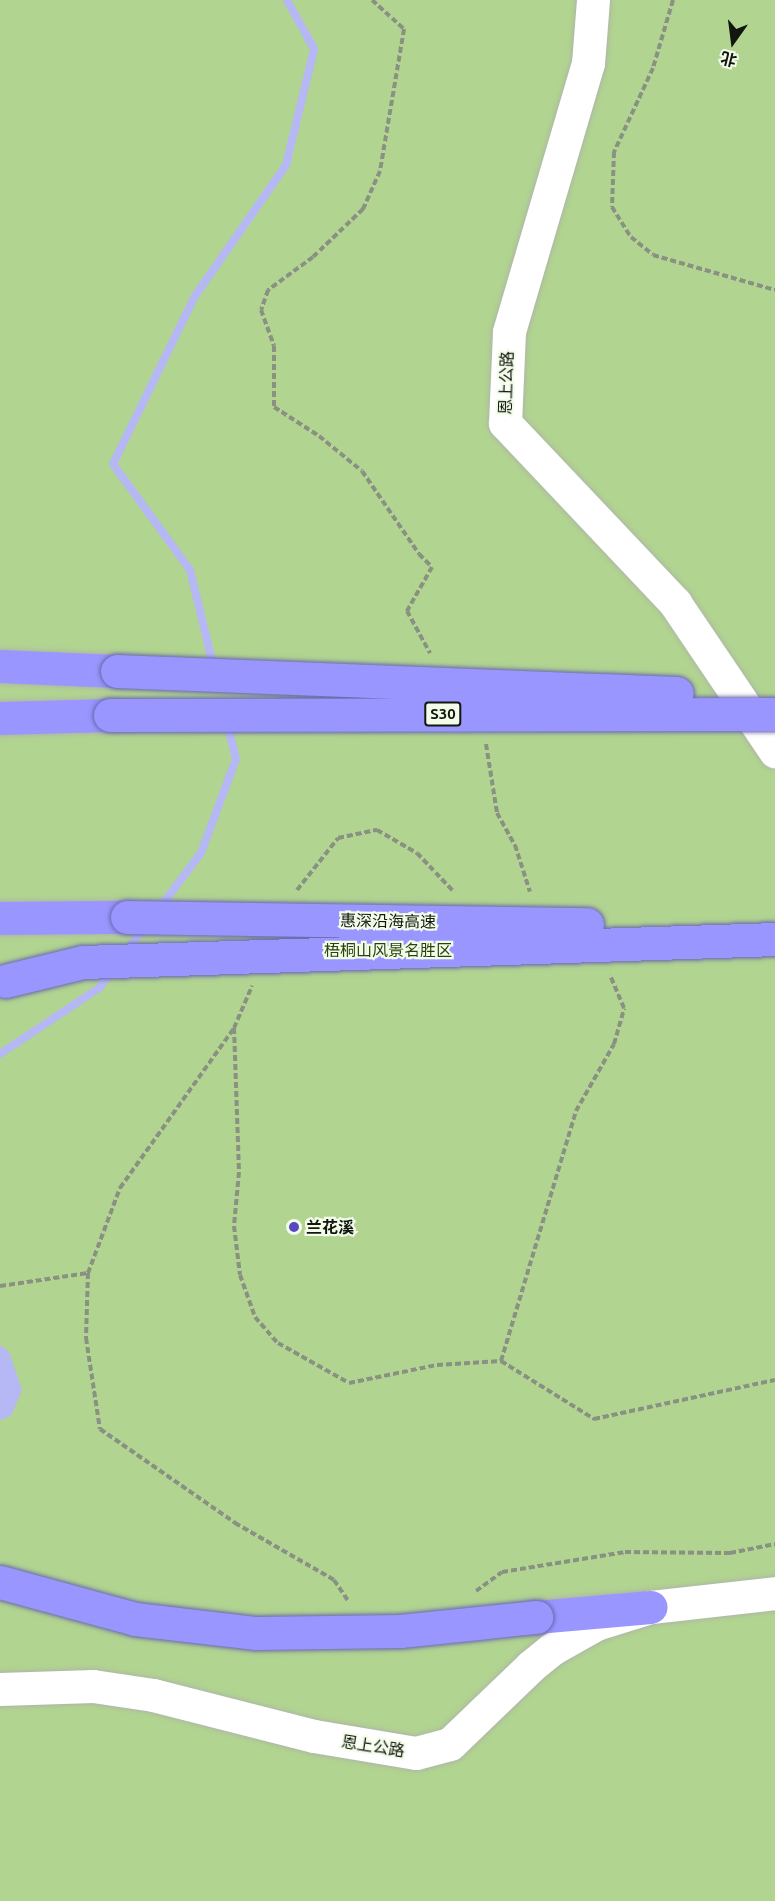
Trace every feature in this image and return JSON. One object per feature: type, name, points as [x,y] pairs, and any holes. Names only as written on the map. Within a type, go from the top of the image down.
[{"type":"highway","points":[[0,666],[775,697]]},
{"type":"highway","name":"S30","points":[[0,718],[110,715],[775,714]]},
{"type":"highway","name":"惠深沿海高速","points":[[0,918],[127,917],[775,927]]},
{"type":"highway","points":[[2,982],[82,962],[775,939]]},
{"type":"highway","points":[[0,1582],[135,1619],[256,1633],[400,1631],[651,1607]]},
{"type":"street","name":"恩上公路","points":[[593,0],[588,63],[509,332],[505,423],[675,603],[775,751]]},
{"type":"street","name":"恩上公路","points":[[0,1689],[93,1686],[153,1695],[314,1736],[416,1753],[450,1744],[531,1666],[567,1639],[596,1624],[651,1607],[775,1593]]},
{"type":"path","points":[[673,0],[653,68],[614,152],[612,207],[631,237],[653,255],[775,290]]},
{"type":"path","points":[[501,1361],[576,1110],[614,1044],[624,1008],[607,967]]},
{"type":"path","points":[[234,1028],[238,1172],[234,1226],[240,1275],[255,1317],[278,1343],[349,1383],[437,1365],[501,1361],[594,1419],[775,1380]]},
{"type":"path","points":[[88,1273],[86,1338],[100,1430],[235,1523],[334,1580],[352,1607]]},
{"type":"path","points":[[467,1598],[502,1572],[625,1552],[730,1553],[775,1544]]},
{"type":"green space","name":"梧桐山风景名胜区","points":[[0,0],[775,0],[775,1901],[0,1901]]},
{"type":"water","points":[[0,1345],[9,1352],[22,1390],[11,1416],[0,1420]]},
{"type":"waterway","points":[[214,669],[190,570],[113,464],[195,296],[286,165],[314,49],[287,0]]},
{"type":"waterway","points":[[158,910],[201,853],[236,759],[227,723]]},
{"type":"waterway","points":[[125,953],[146,925]]},
{"type":"waterway","points":[[0,1054],[99,988],[112,971]]},
{"type":"place","name":"兰花溪","points":[[294,1227]]}]
